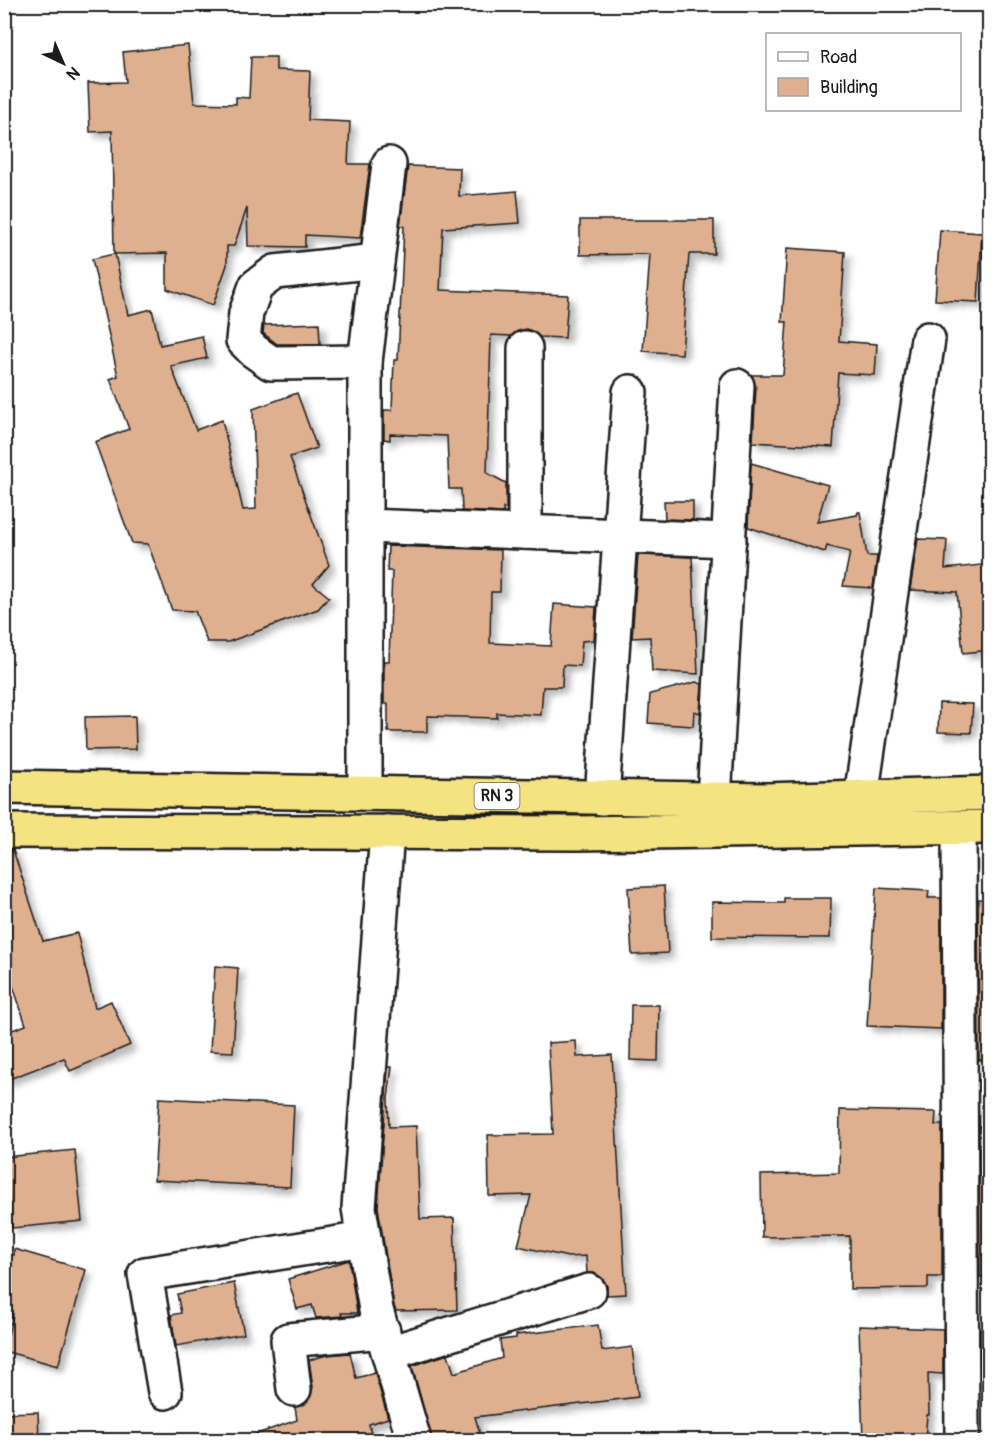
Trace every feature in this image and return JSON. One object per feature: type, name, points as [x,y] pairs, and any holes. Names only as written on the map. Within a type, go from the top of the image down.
[{"type":"highway","name":"RN 3","points":[[4,787],[714,800],[990,793]]},
{"type":"highway","name":"RN 3","points":[[4,831],[577,833],[974,828]]},
{"type":"street","points":[[365,794],[365,362],[389,164]]},
{"type":"street","points":[[365,362],[272,363],[243,340],[246,313],[256,286],[275,272],[377,261]]},
{"type":"street","points":[[861,797],[928,339]]},
{"type":"street","points":[[525,348],[525,532]]},
{"type":"street","points":[[714,800],[737,386]]},
{"type":"street","points":[[602,798],[630,392]]},
{"type":"street","points":[[365,526],[729,540]]},
{"type":"street","points":[[962,1440],[974,828]]},
{"type":"street","points":[[387,832],[359,1208],[376,1310],[414,1440]]},
{"type":"street","points":[[165,1392],[145,1274],[364,1239]]},
{"type":"street","points":[[294,1389],[288,1340],[386,1342],[589,1291]]},
{"type":"building","points":[[188,45],[194,103],[236,104],[236,97],[249,98],[251,57],[276,57],[276,70],[310,71],[308,120],[350,122],[348,164],[370,164],[360,238],[305,235],[305,247],[248,246],[247,208],[234,246],[227,246],[227,265],[213,305],[167,289],[167,253],[115,254],[128,315],[152,309],[160,345],[202,336],[207,358],[171,366],[196,430],[222,420],[243,510],[256,509],[253,409],[297,393],[317,448],[290,457],[329,565],[313,584],[329,597],[318,609],[228,642],[207,642],[195,611],[172,610],[148,544],[132,543],[95,442],[129,429],[110,379],[118,376],[92,259],[114,254],[112,131],[90,132],[88,83],[126,82],[123,52]]},
{"type":"building","points":[[408,166],[460,168],[459,196],[517,191],[520,223],[443,228],[440,290],[568,295],[565,338],[540,337],[526,329],[511,336],[491,335],[487,473],[506,483],[506,509],[503,508],[503,513],[462,511],[461,489],[449,489],[447,436],[390,434],[390,440],[384,439],[384,410],[392,410],[394,360],[398,360],[404,226],[400,226]]},
{"type":"building","points":[[580,220],[714,220],[714,254],[689,254],[682,354],[643,351],[650,254],[580,255]]},
{"type":"building","points":[[940,230],[982,233],[978,302],[935,300]]},
{"type":"building","points":[[787,248],[845,252],[839,341],[877,344],[875,375],[838,373],[833,447],[753,442],[756,387],[751,375],[783,375],[787,322],[782,322]]},
{"type":"building","points":[[319,323],[320,344],[277,344],[263,333],[264,325]]},
{"type":"building","points":[[751,463],[828,485],[817,522],[857,515],[860,512],[867,556],[877,556],[873,588],[843,586],[850,552],[827,546],[825,552],[748,527]]},
{"type":"building","points":[[664,501],[693,501],[693,520],[665,519]]},
{"type":"building","points":[[918,539],[947,540],[945,569],[990,564],[990,650],[963,653],[957,592],[910,590]]},
{"type":"building","points":[[388,546],[501,550],[500,592],[491,592],[490,643],[551,646],[554,604],[596,607],[594,640],[582,641],[580,666],[563,665],[562,687],[543,687],[541,715],[497,713],[497,718],[427,716],[427,732],[388,732],[388,704],[384,704],[384,661],[389,661],[392,571],[387,571]]},
{"type":"building","points":[[638,555],[692,557],[698,674],[652,671],[650,637],[632,638]]},
{"type":"building","points":[[696,682],[702,684],[700,713],[694,711],[693,726],[648,723],[650,694]]},
{"type":"building","points":[[939,703],[973,704],[971,733],[938,732]]},
{"type":"building","points":[[135,716],[136,749],[86,750],[85,717]]},
{"type":"building","points":[[4,850],[13,850],[43,941],[77,933],[95,1008],[111,1001],[130,1045],[70,1071],[64,1058],[4,1081],[4,1033],[26,1025],[4,959]]},
{"type":"building","points":[[664,886],[668,953],[632,955],[628,888]]},
{"type":"building","points":[[876,888],[929,891],[928,898],[941,898],[941,1029],[867,1026]]},
{"type":"building","points":[[784,898],[831,898],[830,938],[712,937],[712,902],[784,903]]},
{"type":"building","points":[[978,899],[990,900],[990,1060],[979,1060]]},
{"type":"building","points":[[215,966],[238,968],[233,1052],[210,1051]]},
{"type":"building","points":[[631,1005],[659,1005],[658,1061],[630,1060]]},
{"type":"building","points":[[576,1041],[577,1057],[612,1055],[626,1294],[607,1295],[607,1286],[602,1278],[594,1273],[587,1273],[586,1256],[568,1257],[518,1246],[531,1195],[489,1196],[488,1135],[553,1134],[548,1043]]},
{"type":"building","points":[[388,1067],[392,1067],[388,1099],[389,1127],[416,1126],[420,1219],[454,1218],[457,1310],[396,1311],[394,1306],[378,1207]]},
{"type":"building","points":[[159,1098],[294,1105],[290,1187],[154,1180]]},
{"type":"building","points":[[840,1110],[936,1112],[935,1125],[942,1125],[942,1277],[928,1277],[928,1288],[850,1289],[850,1236],[762,1237],[761,1175],[839,1173]]},
{"type":"building","points":[[979,1126],[990,1127],[990,1277],[980,1277]]},
{"type":"building","points":[[75,1150],[82,1221],[12,1228],[5,1157]]},
{"type":"building","points":[[14,1249],[86,1270],[58,1366],[4,1351],[13,1314],[4,1312],[4,1252],[14,1255]]},
{"type":"building","points":[[349,1260],[357,1313],[341,1313],[342,1316],[316,1318],[312,1305],[297,1309],[288,1279]]},
{"type":"building","points":[[234,1283],[244,1334],[176,1346],[171,1315],[181,1313],[177,1294]]},
{"type":"building","points":[[598,1325],[602,1351],[632,1347],[638,1397],[475,1417],[482,1440],[432,1440],[412,1366],[448,1354],[454,1373],[502,1358],[500,1340],[516,1338],[516,1335]]},
{"type":"building","points":[[859,1326],[943,1329],[943,1374],[928,1373],[929,1415],[927,1415],[925,1440],[863,1440]]},
{"type":"building","points":[[980,1330],[990,1331],[990,1375],[980,1375]]},
{"type":"building","points":[[350,1353],[356,1378],[375,1373],[388,1418],[369,1424],[372,1440],[248,1440],[248,1437],[297,1420],[295,1407],[305,1404],[311,1396],[313,1387],[309,1360],[327,1355]]},
{"type":"building","points":[[38,1412],[39,1440],[4,1440],[4,1413]]}]
